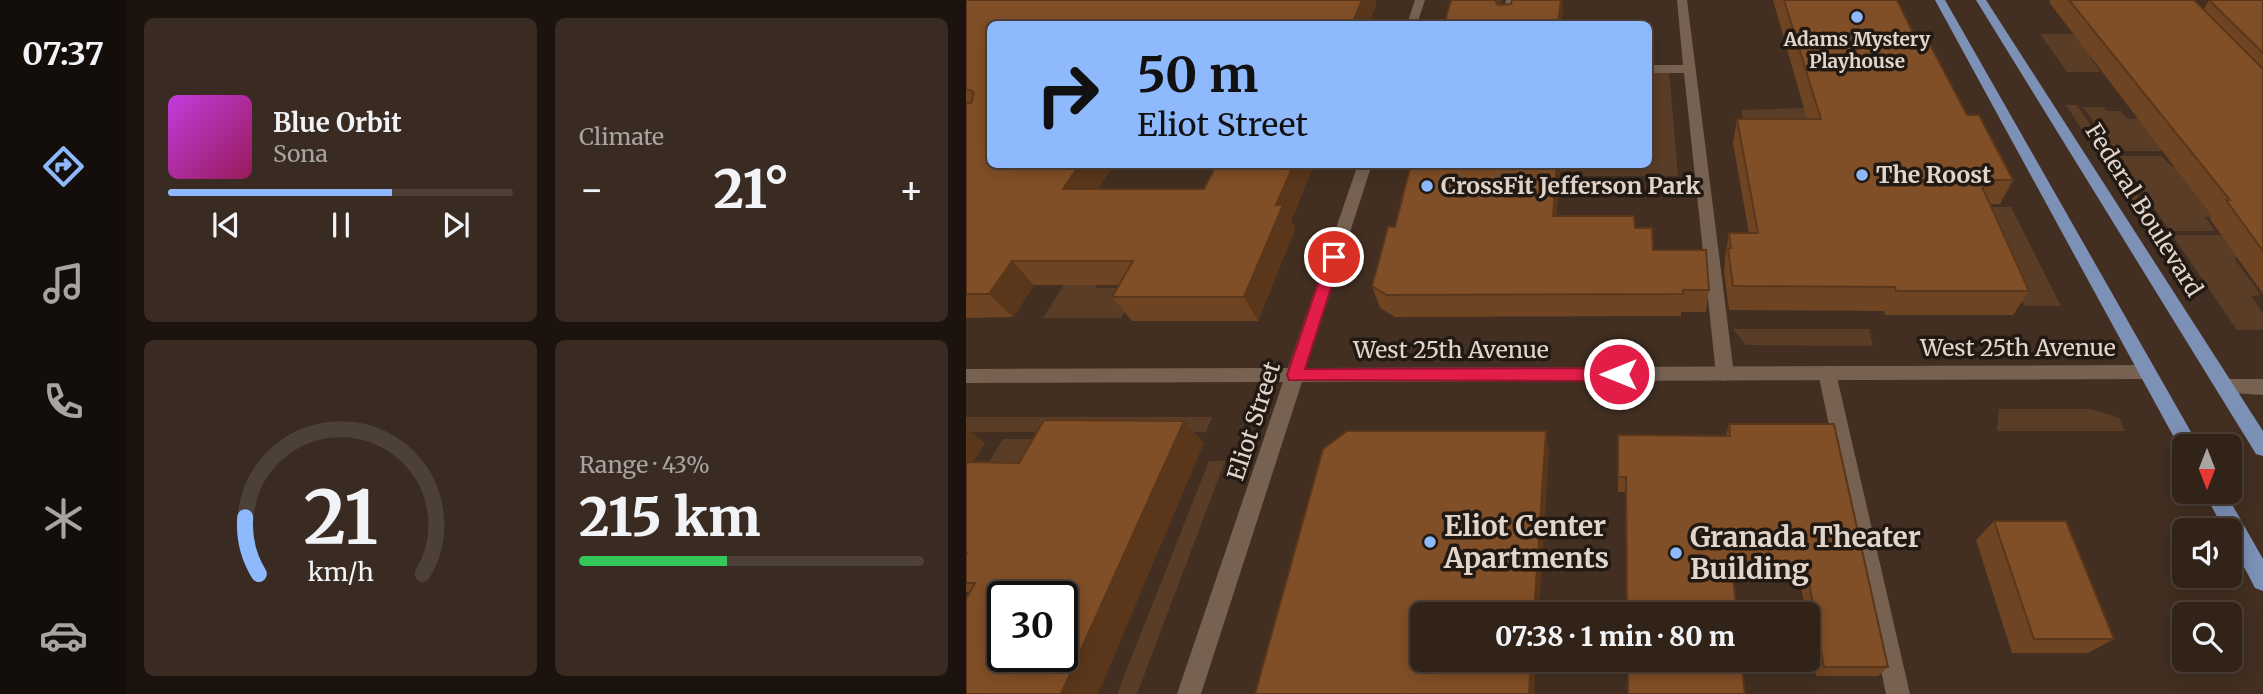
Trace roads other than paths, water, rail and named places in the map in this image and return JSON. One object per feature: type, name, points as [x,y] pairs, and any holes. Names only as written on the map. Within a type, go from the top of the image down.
[{"type":"main road","points":[[1940,0],[2182,434]]},
{"type":"main road","name":"Federal Boulevard","points":[[1981,0],[2263,448]]},
{"type":"main road","points":[[2221,504],[2263,580]]},
{"type":"street","points":[[1413,21],[1420,0]]},
{"type":"street","points":[[1508,21],[1511,0]]},
{"type":"street","points":[[1682,0],[1725,374]]},
{"type":"street","points":[[1652,69],[1690,69]]},
{"type":"street","name":"Eliot Street","points":[[1189,694],[1364,168]]},
{"type":"street","name":"West 25th Avenue","points":[[966,376],[2146,372]]},
{"type":"street","points":[[1827,373],[1898,694]]},
{"type":"street","points":[[2224,387],[2263,387]]},
{"type":"place","name":"Adams Mystery Playhouse","points":[[1857,17]]},
{"type":"place","name":"The Roost","points":[[1862,175]]},
{"type":"place","name":"CrossFit Jefferson Park","points":[[1427,186]]},
{"type":"place","name":"Eliot Center Apartments","points":[[1430,542]]},
{"type":"place","name":"Granada Theater Building","points":[[1676,553]]}]
